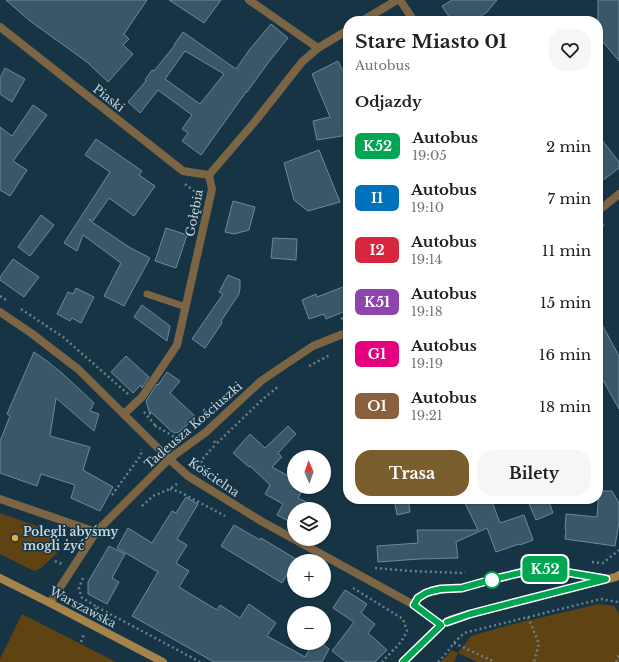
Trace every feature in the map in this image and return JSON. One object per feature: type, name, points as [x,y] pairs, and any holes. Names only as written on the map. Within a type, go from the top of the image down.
[{"type":"main road","name":"Warszawska","points":[[0,578],[50,602],[153,660],[162,662]]},
{"type":"main road","points":[[403,662],[441,625],[452,619],[606,579],[618,578]]},
{"type":"street","points":[[249,0],[318,48]]},
{"type":"street","points":[[370,16],[397,0]]},
{"type":"street","points":[[400,0],[411,16]]},
{"type":"street","name":"Piaski","points":[[0,27],[183,171],[209,175]]},
{"type":"street","name":"Gołębia","points":[[124,414],[142,397],[177,345],[212,190],[209,175],[257,119],[302,62],[318,48],[343,33]]},
{"type":"street","points":[[603,207],[619,194]]},
{"type":"street","name":"Kościelna","points":[[0,312],[31,333],[78,369],[188,476],[261,521],[414,605],[441,625]]},
{"type":"street","name":"Tadeusza Kościuszki","points":[[50,602],[96,532],[169,459],[206,432],[261,382],[277,370],[313,346],[343,334]]},
{"type":"street","points":[[0,499],[96,532]]},
{"type":"street","points":[[414,605],[418,598],[432,591],[462,588],[541,568],[606,579]]},
{"type":"lane","points":[[147,294],[186,307]]},
{"type":"path","points":[[183,182],[194,191],[198,202]]},
{"type":"path","points":[[145,408],[145,414]]},
{"type":"path","points":[[142,506],[153,496],[170,488],[188,476],[216,444]]},
{"type":"path","points":[[588,562],[603,563],[619,550]]},
{"type":"path","points":[[55,560],[71,570]]},
{"type":"path","points":[[371,568],[462,573],[470,571]]},
{"type":"path","points":[[86,572],[79,588],[82,597],[97,607],[200,662]]},
{"type":"path","points":[[349,585],[403,619],[407,631],[401,642],[382,662]]},
{"type":"path","points":[[438,662],[464,633],[601,599],[617,602],[619,605]]},
{"type":"path","points":[[81,642],[88,623],[97,607]]},
{"type":"path","points":[[528,617],[540,644],[534,662]]},
{"type":"path","points":[[454,643],[494,662]]},
{"type":"path","points":[[616,662],[619,656]]},
{"type":"shaded area","points":[[0,513],[56,533],[59,542],[57,553],[41,568],[34,571],[0,554]]},
{"type":"shaded area","points":[[599,604],[614,606],[619,613],[619,662],[477,662],[458,653],[471,636],[513,624]]},
{"type":"shaded area","points":[[22,614],[116,662],[0,662],[0,659]]},
{"type":"shaded area","points":[[452,650],[458,653],[454,662],[441,662]]},
{"type":"building","points":[[6,0],[147,0],[124,34],[129,39],[123,45],[133,54],[108,82],[87,62],[30,21]]},
{"type":"building","points":[[169,0],[221,0],[204,23]]},
{"type":"building","points":[[452,0],[497,0],[487,12],[481,16],[449,16],[442,6]]},
{"type":"building","points":[[598,0],[619,0],[619,61],[603,42],[603,16],[598,16]]},
{"type":"building","points":[[271,24],[288,38],[246,92],[201,155],[182,141],[188,133],[182,129],[192,115],[158,90],[140,113],[128,102],[146,81],[145,80],[152,70],[154,71],[175,45],[183,32],[236,69],[250,49]],"holes":[[[185,51],[224,74],[200,104],[165,79]]]},
{"type":"building","points":[[338,61],[343,71],[343,136],[317,140],[313,121],[330,117],[312,74]]},
{"type":"building","points":[[5,68],[25,79],[12,102],[0,94],[0,78]]},
{"type":"building","points":[[33,105],[47,115],[13,161],[27,170],[10,196],[0,190],[0,127],[12,136]]},
{"type":"building","points":[[96,139],[142,171],[139,175],[155,186],[134,216],[109,198],[93,221],[90,219],[89,220],[129,247],[150,258],[124,306],[104,296],[121,263],[83,235],[77,251],[64,243],[110,172],[85,155]]},
{"type":"building","points":[[603,141],[619,162],[619,168],[603,180]]},
{"type":"building","points":[[319,150],[340,202],[308,211],[294,200],[284,163]]},
{"type":"building","points":[[233,201],[255,207],[249,230],[234,234],[225,232]]},
{"type":"building","points":[[41,215],[54,225],[30,256],[18,247]]},
{"type":"building","points":[[166,228],[187,235],[176,268],[155,261]]},
{"type":"building","points":[[273,238],[297,239],[296,260],[271,258]]},
{"type":"building","points":[[13,259],[39,277],[24,297],[0,280],[0,277]]},
{"type":"building","points":[[228,275],[240,280],[239,294],[205,348],[192,339],[223,294],[219,292]]},
{"type":"building","points":[[343,287],[343,312],[326,319],[324,314],[309,319],[302,300],[316,294],[317,297]]},
{"type":"building","points":[[76,288],[94,297],[81,323],[72,318],[70,321],[57,314],[68,292],[73,294]]},
{"type":"building","points":[[142,305],[170,326],[167,341],[134,317]]},
{"type":"building","points":[[603,326],[619,356],[619,409],[603,380]]},
{"type":"building","points":[[34,352],[63,374],[94,403],[90,411],[99,414],[94,431],[56,398],[50,436],[90,447],[83,470],[113,487],[100,511],[71,498],[75,485],[41,474],[37,486],[0,473],[0,441],[10,416],[7,414]]},
{"type":"building","points":[[126,356],[149,377],[142,388],[141,385],[133,393],[111,372]]},
{"type":"building","points":[[167,372],[180,381],[170,393],[196,417],[179,432],[175,433],[151,412],[150,415],[146,401]]},
{"type":"building","points":[[288,426],[296,434],[278,453],[282,457],[272,467],[287,475],[287,494],[300,494],[298,498],[306,502],[287,502],[287,520],[277,515],[283,504],[265,494],[270,485],[250,466],[249,467],[233,453],[250,434],[265,448]]},
{"type":"building","points":[[603,491],[612,491],[619,503],[619,522],[615,546],[565,539],[566,514],[597,517],[598,504],[603,504]]},
{"type":"building","points":[[186,497],[198,504],[177,539],[187,545],[176,563],[189,571],[179,587],[217,610],[220,605],[240,618],[249,604],[276,623],[267,636],[287,647],[287,650],[292,650],[305,657],[309,650],[328,650],[322,662],[214,662],[132,616],[158,572],[117,548],[128,528],[152,543],[172,511],[176,513]]},
{"type":"building","points":[[395,504],[409,504],[410,512],[397,515]]},
{"type":"building","points":[[465,504],[493,504],[500,523],[524,515],[533,540],[496,552],[487,528],[456,542],[458,558],[378,562],[377,546],[418,543],[417,530],[478,530]]},
{"type":"building","points":[[529,504],[550,504],[553,513],[536,520]]},
{"type":"building","points":[[234,525],[260,540],[261,538],[288,554],[287,575],[282,583],[221,546]]},
{"type":"building","points":[[109,546],[125,554],[112,578],[119,582],[107,604],[88,594],[88,582]]},
{"type":"building","points":[[345,590],[367,604],[361,613],[375,624],[368,633],[387,650],[375,662],[346,662],[332,651],[354,622],[333,608]]},
{"type":"bus line","name":"K52","points":[[403,662],[441,625],[414,605],[418,598],[426,593],[441,589],[462,588],[541,568],[606,579],[470,614],[447,622]]},
{"type":"place","name":"Polegli abyśmy mogli żyć","points":[[15,538]]}]
